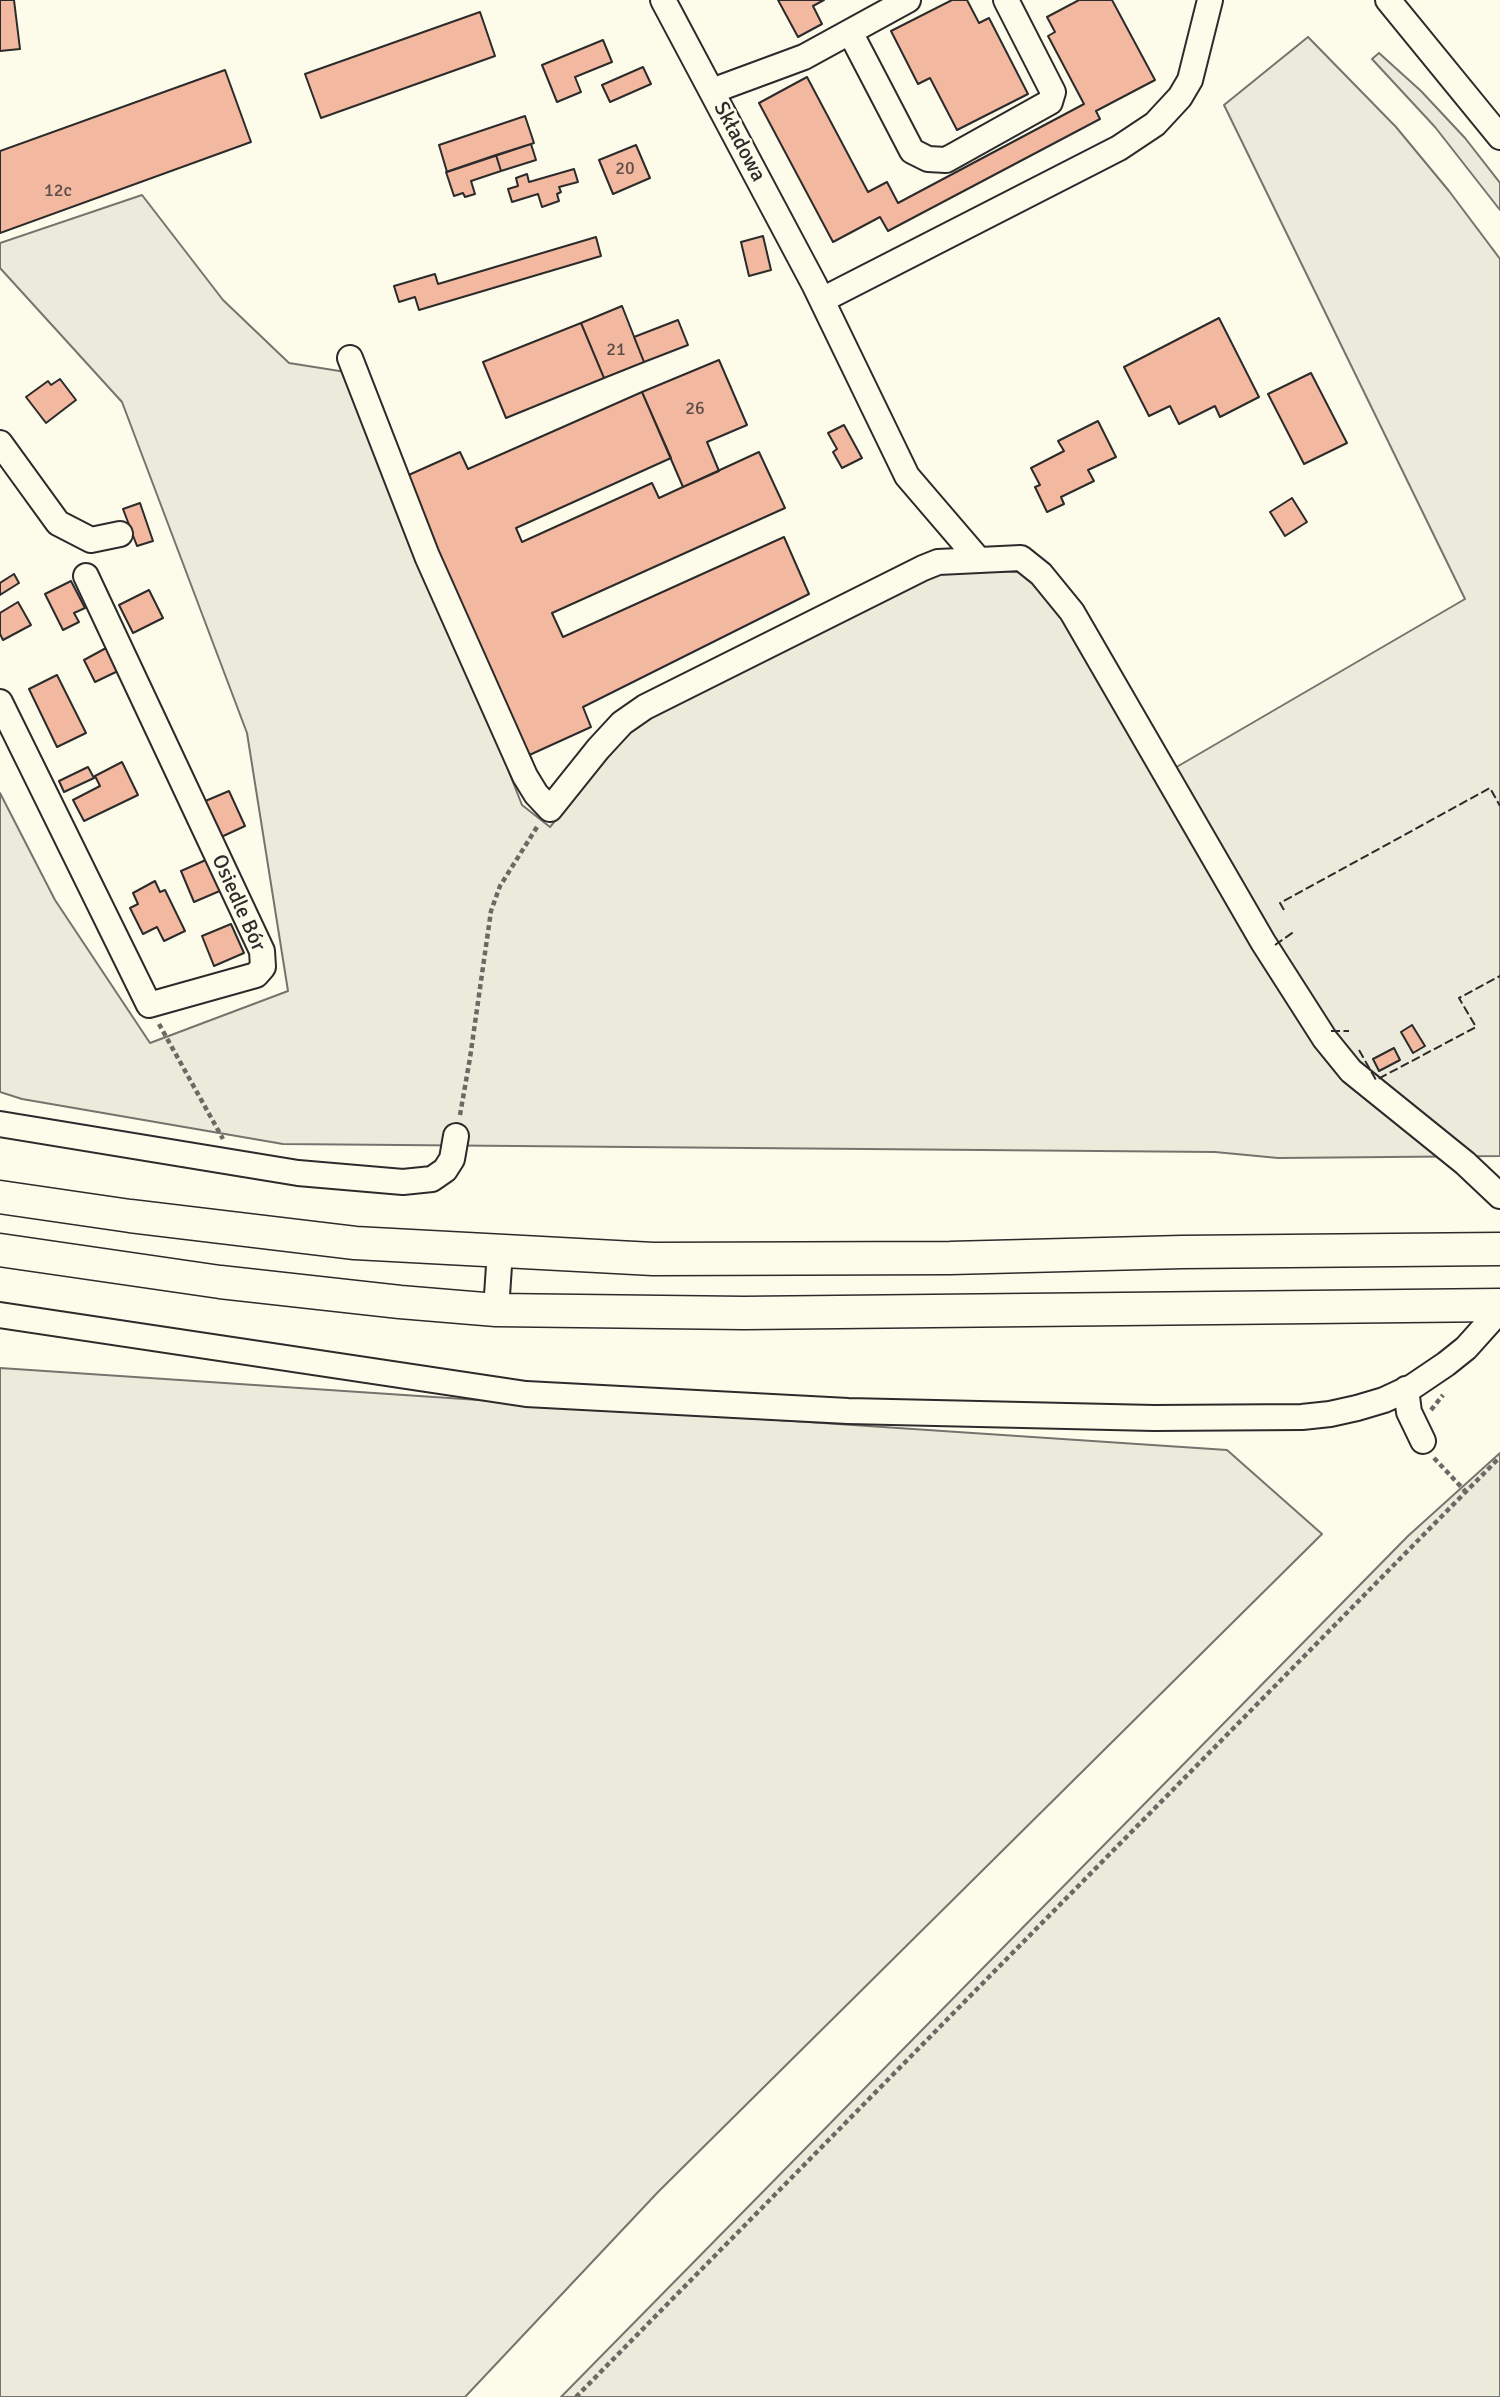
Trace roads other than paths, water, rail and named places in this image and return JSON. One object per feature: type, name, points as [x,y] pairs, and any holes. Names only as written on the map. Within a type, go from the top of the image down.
[{"type":"main road","points":[[0,1196],[261,1234],[355,1243],[653,1259],[950,1258],[1275,1250],[1500,1249]]},
{"type":"main road","points":[[0,1250],[220,1282],[400,1303],[496,1310],[744,1314],[1500,1304]]},
{"type":"street","name":"Składowa","points":[[663,0],[818,292],[907,476],[979,560]]},
{"type":"street","points":[[712,91],[804,57],[908,0]]},
{"type":"street","points":[[850,32],[912,150],[928,159],[946,160],[1050,102],[1053,92],[1006,0]]},
{"type":"street","points":[[818,292],[1119,148],[1154,124],[1180,97],[1190,80],[1210,0]]},
{"type":"street","points":[[1388,0],[1500,136]]},
{"type":"street","points":[[350,358],[427,556],[525,776],[536,794],[550,809],[622,723],[645,707],[938,562],[1021,558],[1041,574],[1072,612],[1263,942],[1325,1039],[1351,1071],[1465,1163],[1500,1196]]},
{"type":"street","points":[[0,443],[58,523],[91,540],[120,534]]},
{"type":"street","name":"Osiedle Bór","points":[[0,702],[149,1005],[256,975],[263,967],[264,959],[86,576]]},
{"type":"street","points":[[0,1124],[298,1173],[390,1181],[432,1179],[445,1170],[452,1159],[456,1136]]},
{"type":"street","points":[[496,1310],[500,1251]]},
{"type":"street","points":[[0,1315],[526,1394],[848,1411],[1168,1418],[1302,1417],[1330,1414],[1384,1400],[1446,1364],[1466,1348],[1500,1310]]},
{"type":"street","points":[[1406,1389],[1409,1412],[1423,1441]]}]
